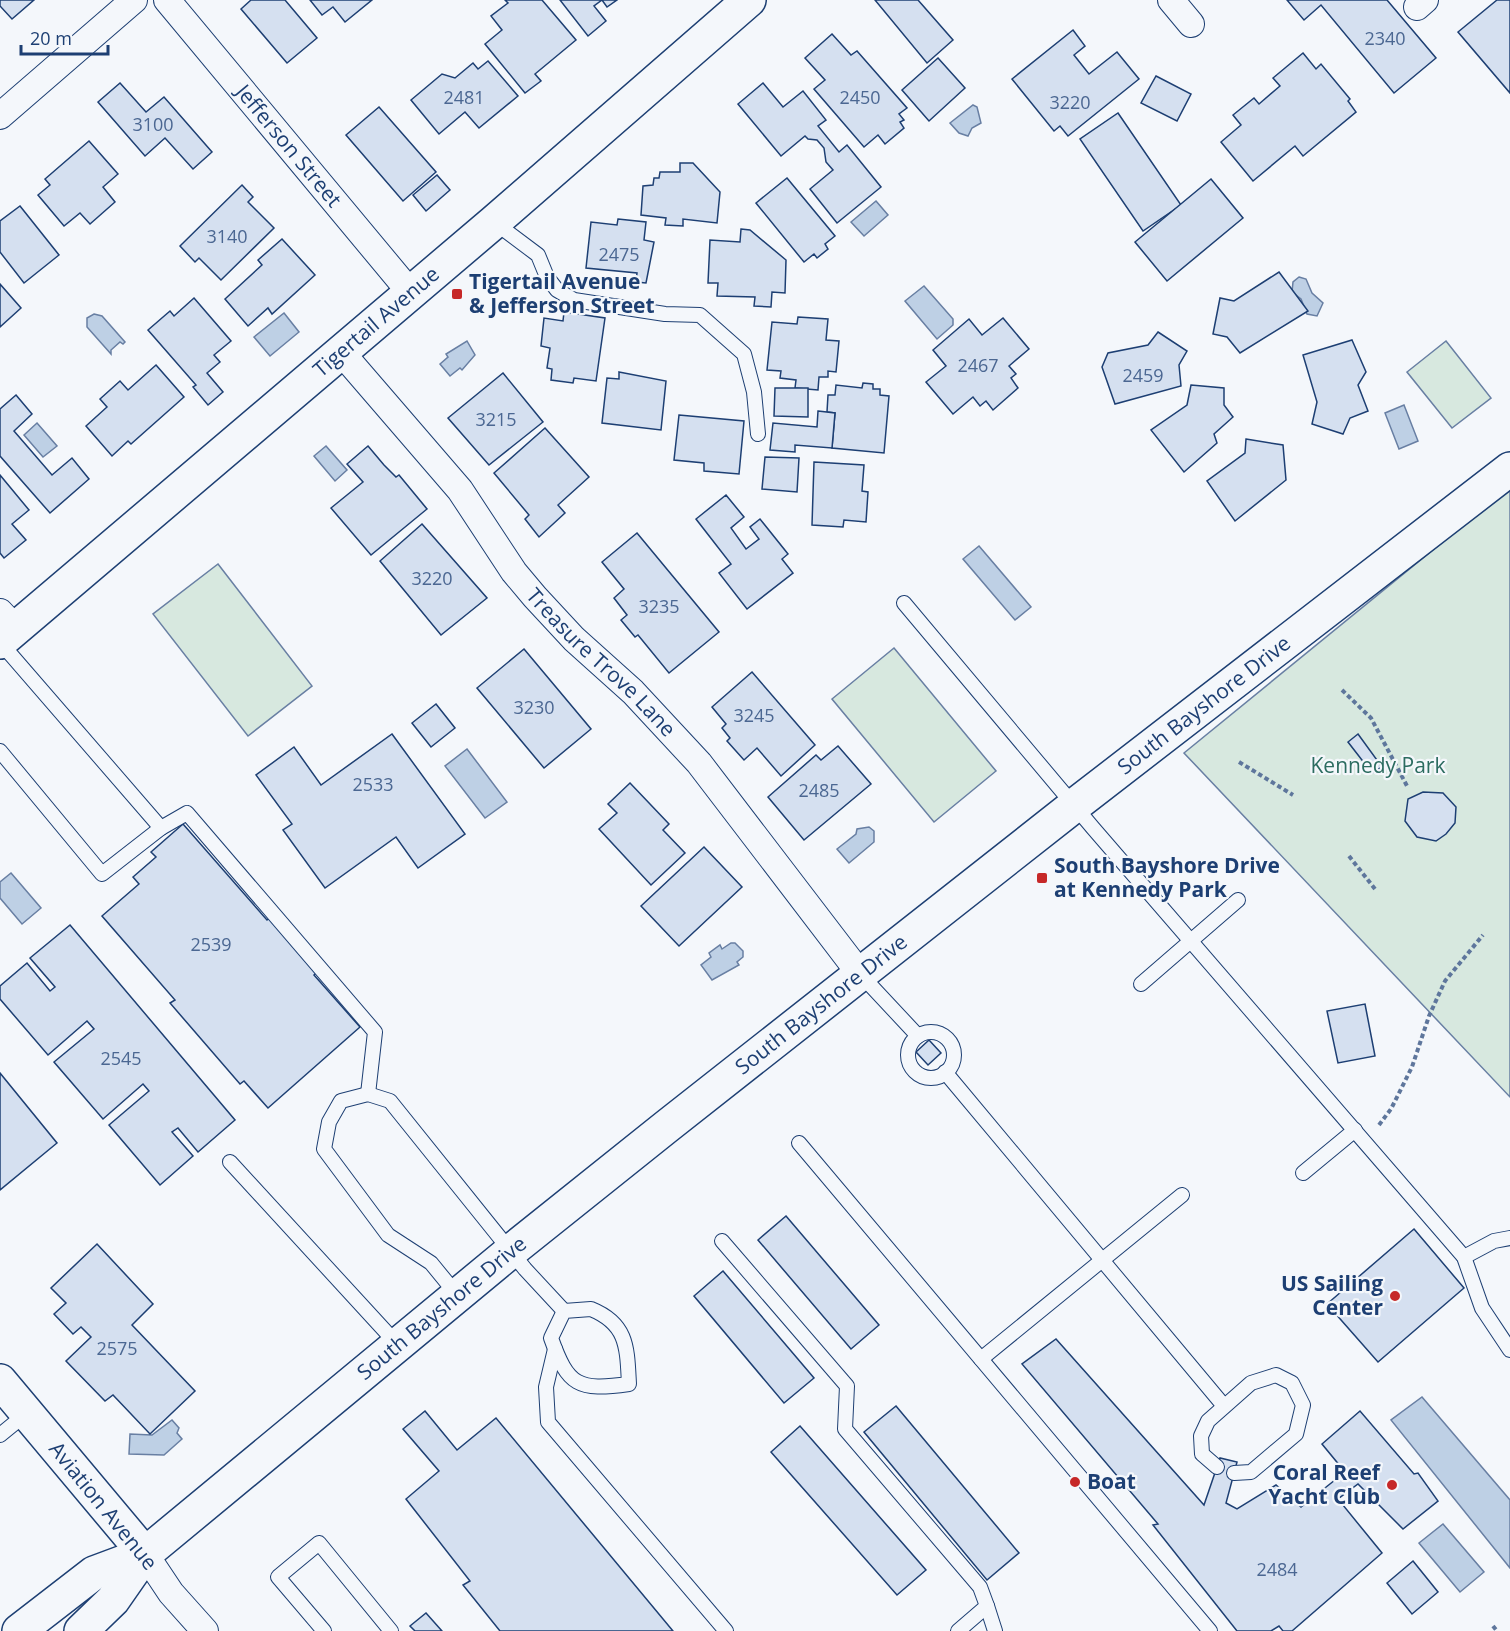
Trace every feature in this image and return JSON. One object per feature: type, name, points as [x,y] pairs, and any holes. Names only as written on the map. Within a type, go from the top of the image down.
[{"type":"main road","name":"Tigertail Avenue","points":[[4,631],[341,352],[749,0]]},
{"type":"main road","name":"South Bayshore Drive","points":[[81,1631],[113,1600],[145,1554],[511,1251],[1075,806],[1510,469]]},
{"type":"main road","name":"Aviation Avenue","points":[[0,1381],[145,1554]]},
{"type":"main road","name":"South Bayshore Drive","points":[[19,1631],[94,1573],[145,1554]]},
{"type":"street","points":[[0,116],[134,0]]},
{"type":"street","name":"Jefferson Street","points":[[167,0],[410,292]]},
{"type":"street","points":[[1171,0],[1191,24]]},
{"type":"street","name":"Treasure Trove Lane","points":[[341,352],[460,490],[514,572],[534,597],[574,639],[626,684],[694,756],[861,975]]},
{"type":"street","name":"Aviation Avenue","points":[[145,1554],[171,1593],[205,1631]]},
{"type":"lane","points":[[494,222],[538,255],[547,277],[557,290],[574,300],[665,314],[700,315],[744,354],[754,392],[758,435]]},
{"type":"lane","points":[[904,603],[1075,806],[1464,1257],[1482,1308],[1510,1350]]},
{"type":"lane","points":[[4,631],[161,828]]},
{"type":"lane","points":[[0,751],[102,874],[161,828],[187,813],[375,1032],[368,1094]]},
{"type":"lane","points":[[1142,984],[1238,900]]},
{"type":"lane","points":[[861,975],[918,1036]]},
{"type":"lane","points":[[931,1032],[944,1036],[949,1041],[953,1061],[945,1072],[931,1077],[924,1076],[912,1068],[909,1061],[909,1047],[918,1036],[931,1032]]},
{"type":"lane","points":[[945,1072],[1224,1406]]},
{"type":"lane","points":[[458,1296],[431,1263],[388,1235],[324,1149],[329,1122],[341,1101],[368,1094],[390,1101],[511,1251],[564,1311]]},
{"type":"lane","points":[[1303,1173],[1355,1130]]},
{"type":"lane","points":[[799,1143],[1210,1631]]},
{"type":"lane","points":[[230,1162],[398,1345]]},
{"type":"lane","points":[[981,1359],[1182,1195]]},
{"type":"lane","points":[[1464,1257],[1494,1241],[1510,1238]]},
{"type":"lane","points":[[722,1241],[847,1386],[844,1429],[980,1587],[995,1631]]},
{"type":"lane","points":[[591,1309],[608,1316],[624,1335],[629,1384],[598,1388],[572,1380],[562,1368],[551,1338],[564,1311],[591,1309]]},
{"type":"lane","points":[[555,1349],[546,1387],[548,1422],[726,1631]]},
{"type":"lane","points":[[1217,1467],[1202,1454],[1201,1436],[1208,1421],[1251,1383],[1276,1375],[1292,1383],[1303,1405],[1296,1434],[1251,1472],[1234,1473]]},
{"type":"lane","points":[[0,1436],[27,1413]]},
{"type":"lane","points":[[324,1631],[278,1577],[319,1543],[391,1631]]},
{"type":"lane","points":[[958,1631],[987,1606]]},
{"type":"path","points":[[1342,690],[1371,718],[1407,786]]},
{"type":"path","points":[[1239,762],[1293,795]]},
{"type":"path","points":[[1349,856],[1375,889]]},
{"type":"path","points":[[1366,1143],[1391,1109],[1412,1067],[1429,1016],[1445,981],[1483,935]]},
{"type":"path","points":[[1493,1626],[1497,1631]]},
{"type":"green space","points":[[1446,341],[1491,398],[1452,428],[1407,372]]},
{"type":"green space","name":"Kennedy Park","points":[[1510,487],[1510,1097],[1184,753]]},
{"type":"green space","points":[[218,564],[312,686],[248,736],[153,614]]},
{"type":"green space","points":[[894,648],[996,771],[934,822],[832,699]]},
{"type":"water","points":[[973,105],[977,107],[981,123],[972,128],[968,136],[959,133],[950,123]]},
{"type":"water","points":[[876,201],[888,215],[864,236],[851,222]]},
{"type":"water","points":[[1299,277],[1306,279],[1312,293],[1323,303],[1317,316],[1307,314],[1301,299],[1292,292],[1293,282]]},
{"type":"water","points":[[924,286],[953,319],[953,325],[937,339],[905,301]]},
{"type":"water","points":[[284,313],[299,332],[270,356],[254,337]]},
{"type":"water","points":[[94,314],[102,316],[125,342],[123,344],[120,342],[111,350],[111,354],[87,327],[87,318]]},
{"type":"water","points":[[467,341],[475,355],[462,370],[460,368],[450,376],[440,364],[448,357],[446,354]]},
{"type":"water","points":[[1404,405],[1418,441],[1399,449],[1385,413]]},
{"type":"water","points":[[37,423],[57,446],[43,457],[24,435]]},
{"type":"water","points":[[326,446],[347,470],[335,481],[314,456]]},
{"type":"water","points":[[979,546],[1031,607],[1015,620],[963,559]]},
{"type":"water","points":[[467,749],[507,802],[485,818],[445,766]]},
{"type":"water","points":[[869,827],[874,831],[874,842],[849,863],[837,849],[856,834],[857,829]]},
{"type":"water","points":[[11,873],[41,908],[22,924],[0,898],[0,882]]},
{"type":"water","points":[[735,943],[743,951],[743,957],[737,962],[739,965],[712,980],[701,965],[711,957],[709,953],[720,945],[722,949]]},
{"type":"water","points":[[1422,1397],[1510,1500],[1510,1568],[1391,1420]]},
{"type":"water","points":[[172,1420],[179,1428],[177,1433],[182,1439],[164,1455],[129,1454],[130,1434],[152,1435]]},
{"type":"water","points":[[1443,1524],[1484,1572],[1460,1592],[1419,1543]]},
{"type":"building","points":[[0,0],[34,0],[12,19],[0,6]]},
{"type":"building","points":[[251,0],[285,0],[317,38],[287,63],[241,9]]},
{"type":"building","points":[[310,0],[372,0],[345,22],[333,7],[322,15]]},
{"type":"building","points":[[505,0],[542,0],[576,40],[535,74],[541,81],[525,93],[485,44],[502,30],[491,16],[508,3]]},
{"type":"building","points":[[560,0],[602,0],[594,6],[606,21],[588,36]]},
{"type":"building","points":[[602,0],[617,0],[607,7]]},
{"type":"building","points":[[875,0],[918,0],[953,40],[927,63]]},
{"type":"building","points":[[1287,0],[1387,0],[1436,58],[1394,93],[1321,5],[1304,20]]},
{"type":"building","points":[[1497,0],[1510,0],[1510,93],[1458,32]]},
{"type":"building","points":[[1073,30],[1085,46],[1074,55],[1089,74],[1117,52],[1139,79],[1068,136],[1060,126],[1054,131],[1012,79]]},
{"type":"building","points":[[832,34],[851,55],[857,51],[907,108],[899,114],[904,120],[900,122],[904,128],[885,144],[878,135],[864,147],[814,89],[825,80],[805,58]]},
{"type":"building","points":[[1303,53],[1316,69],[1321,64],[1350,99],[1348,101],[1356,112],[1303,156],[1295,146],[1253,181],[1221,142],[1241,125],[1233,115],[1254,98],[1259,104],[1280,86],[1273,78]]},
{"type":"building","points":[[938,58],[965,88],[929,121],[902,90]]},
{"type":"building","points":[[488,61],[518,96],[479,128],[465,112],[439,134],[411,100],[442,74],[455,78],[473,63],[478,69]]},
{"type":"building","points":[[1156,76],[1191,94],[1177,121],[1141,103]]},
{"type":"building","points":[[120,83],[146,112],[164,97],[212,152],[193,169],[165,138],[145,156],[98,102]]},
{"type":"building","points":[[763,83],[783,107],[803,91],[826,120],[818,126],[839,152],[847,145],[881,187],[837,223],[810,189],[833,170],[826,162],[824,148],[817,140],[808,139],[805,136],[781,156],[738,104]]},
{"type":"building","points":[[379,107],[436,172],[403,201],[346,135]]},
{"type":"building","points":[[1118,113],[1181,205],[1143,231],[1080,139]]},
{"type":"building","points":[[89,141],[118,174],[103,187],[115,202],[90,224],[80,213],[64,226],[38,195],[50,185],[45,179]]},
{"type":"building","points":[[680,163],[693,163],[720,192],[717,223],[683,219],[683,226],[665,225],[666,218],[641,215],[643,186],[653,185],[654,178],[659,178],[660,172],[680,172]]},
{"type":"building","points":[[437,175],[450,190],[426,211],[413,195]]},
{"type":"building","points":[[787,178],[835,236],[825,244],[828,249],[817,258],[814,254],[804,262],[756,203]]},
{"type":"building","points":[[1211,179],[1243,218],[1167,281],[1135,242]]},
{"type":"building","points":[[242,185],[253,197],[248,202],[274,228],[221,280],[199,258],[195,262],[180,246]]},
{"type":"building","points":[[20,206],[59,255],[24,283],[0,252],[0,221]]},
{"type":"building","points":[[618,219],[646,222],[644,240],[654,242],[646,283],[636,282],[637,273],[586,268],[591,222],[617,225]]},
{"type":"building","points":[[741,229],[750,230],[786,260],[785,293],[772,292],[771,307],[754,306],[755,297],[717,296],[718,283],[708,283],[710,240],[740,242]]},
{"type":"building","points":[[282,239],[315,275],[272,314],[268,308],[248,326],[225,299],[262,265],[258,260]]},
{"type":"building","points":[[1279,272],[1308,311],[1240,353],[1227,337],[1213,334],[1220,298],[1234,301]]},
{"type":"building","points":[[0,284],[21,308],[0,327]]},
{"type":"building","points":[[194,298],[231,341],[214,355],[220,362],[207,373],[223,392],[208,405],[193,387],[196,385],[148,330],[170,311],[174,316]]},
{"type":"building","points":[[564,312],[605,318],[596,381],[574,378],[573,383],[551,380],[552,369],[547,368],[550,348],[541,346],[544,318],[563,321]]},
{"type":"building","points":[[798,317],[828,319],[826,340],[839,341],[836,372],[828,371],[828,377],[819,377],[818,390],[795,388],[796,380],[780,378],[781,371],[767,370],[772,322],[797,324]]},
{"type":"building","points":[[1003,318],[1029,349],[1009,366],[1016,374],[1011,378],[1018,388],[993,410],[986,401],[980,406],[973,397],[953,414],[926,382],[946,366],[933,350],[969,319],[982,335]]},
{"type":"building","points":[[1158,332],[1187,351],[1179,365],[1181,386],[1115,404],[1102,367],[1108,353],[1148,345]]},
{"type":"building","points":[[1352,340],[1366,372],[1358,385],[1368,411],[1350,418],[1343,434],[1312,424],[1317,402],[1303,355]]},
{"type":"building","points":[[156,365],[184,397],[131,444],[128,441],[112,456],[86,426],[107,407],[100,399],[120,381],[128,390]]},
{"type":"building","points":[[619,372],[666,381],[661,430],[602,423],[607,378],[619,379]]},
{"type":"building","points":[[503,373],[543,422],[489,465],[448,418]]},
{"type":"building","points":[[863,383],[873,384],[873,389],[880,389],[880,395],[889,396],[884,453],[832,448],[835,413],[827,412],[828,395],[835,395],[836,385],[862,388]]},
{"type":"building","points":[[1191,385],[1224,388],[1224,405],[1233,417],[1214,434],[1217,443],[1184,472],[1151,430],[1187,405]]},
{"type":"building","points":[[775,388],[808,388],[808,417],[774,416]]},
{"type":"building","points":[[16,395],[32,414],[14,431],[52,475],[72,458],[89,479],[50,513],[0,456],[0,409]]},
{"type":"building","points":[[818,411],[835,413],[832,448],[795,445],[795,452],[770,450],[773,423],[817,427]]},
{"type":"building","points":[[679,415],[744,421],[739,474],[704,471],[704,463],[674,460]]},
{"type":"building","points":[[545,428],[589,477],[558,505],[565,513],[539,537],[525,519],[529,515],[494,473]]},
{"type":"building","points":[[1246,439],[1283,445],[1286,480],[1235,521],[1207,481],[1245,453]]},
{"type":"building","points":[[368,446],[396,477],[399,475],[427,509],[371,555],[331,508],[363,482],[347,464]]},
{"type":"building","points":[[765,457],[799,458],[797,492],[762,489]]},
{"type":"building","points":[[814,462],[864,465],[862,491],[868,492],[866,522],[844,520],[843,527],[812,525]]},
{"type":"building","points":[[0,475],[29,510],[12,524],[26,540],[4,558],[0,553]]},
{"type":"building","points":[[726,495],[744,517],[731,528],[746,549],[759,539],[750,527],[760,519],[788,554],[782,559],[793,573],[747,609],[719,573],[731,564],[696,519]]},
{"type":"building","points":[[422,524],[487,598],[441,635],[380,561]]},
{"type":"building","points":[[637,533],[719,632],[669,673],[638,635],[635,637],[621,620],[627,615],[614,598],[624,589],[602,562]]},
{"type":"building","points":[[524,649],[591,729],[544,768],[477,688]]},
{"type":"building","points":[[752,672],[815,745],[781,776],[757,748],[744,760],[727,741],[730,738],[722,728],[726,724],[712,707]]},
{"type":"building","points":[[436,704],[455,728],[431,747],[412,723]]},
{"type":"building","points":[[392,734],[465,834],[418,868],[396,837],[325,888],[283,830],[292,824],[256,775],[294,747],[321,785]]},
{"type":"building","points":[[1358,734],[1382,767],[1372,773],[1348,742]]},
{"type":"building","points":[[838,746],[871,784],[804,840],[768,797],[816,755],[821,760]]},
{"type":"building","points":[[630,783],[669,824],[663,830],[685,853],[651,885],[599,829],[617,813],[608,804]]},
{"type":"building","points":[[1423,792],[1443,793],[1456,807],[1455,823],[1436,841],[1417,837],[1405,821],[1408,799]]},
{"type":"building","points":[[183,824],[267,920],[271,917],[318,971],[314,975],[360,1027],[268,1108],[244,1081],[240,1084],[170,1003],[175,1000],[102,916],[139,884],[133,877],[156,857],[151,852]]},
{"type":"building","points":[[704,847],[742,887],[679,946],[641,906]]},
{"type":"building","points":[[70,925],[235,1120],[198,1152],[178,1128],[172,1132],[193,1156],[160,1185],[109,1125],[149,1091],[143,1084],[103,1119],[54,1062],[94,1029],[87,1021],[48,1055],[0,999],[0,986],[27,963],[50,991],[55,987],[30,958]]},
{"type":"building","points":[[1365,1004],[1375,1056],[1338,1063],[1327,1011]]},
{"type":"building","points":[[929,1040],[941,1053],[928,1065],[916,1052]]},
{"type":"building","points":[[0,1073],[57,1143],[0,1190]]},
{"type":"building","points":[[786,1216],[879,1325],[851,1349],[758,1240]]},
{"type":"building","name":"US Sailing Center","points":[[1414,1229],[1464,1288],[1378,1362],[1327,1304]]},
{"type":"building","points":[[97,1244],[153,1304],[132,1325],[195,1391],[150,1434],[113,1395],[105,1401],[66,1361],[91,1337],[81,1327],[73,1334],[54,1314],[66,1303],[51,1288]]},
{"type":"building","points":[[723,1271],[814,1378],[784,1403],[694,1296]]},
{"type":"building","name":"Coral Reef Yacht Club","points":[[1056,1339],[1204,1505],[1220,1458],[1237,1462],[1226,1503],[1237,1509],[1276,1485],[1301,1507],[1345,1472],[1322,1444],[1360,1411],[1414,1474],[1418,1473],[1438,1501],[1403,1529],[1358,1484],[1338,1499],[1382,1553],[1292,1631],[1283,1631],[1279,1626],[1271,1631],[1237,1631],[1153,1525],[1158,1524],[1022,1364]]},
{"type":"building","points":[[896,1406],[1019,1553],[987,1580],[864,1432]]},
{"type":"building","points":[[425,1411],[457,1450],[496,1418],[673,1631],[500,1631],[463,1585],[470,1581],[406,1499],[439,1471],[403,1429]]},
{"type":"building","points":[[800,1426],[926,1570],[897,1595],[771,1452]]},
{"type":"building","points":[[1413,1561],[1438,1592],[1412,1614],[1387,1583]]},
{"type":"building","points":[[426,1613],[442,1631],[415,1631],[410,1626]]},
{"type":"place","name":"Tigertail Avenue & Jefferson Street","points":[[457,294]]},
{"type":"place","name":"South Bayshore Drive at Kennedy Park","points":[[1042,878]]},
{"type":"place","name":"US Sailing Center","points":[[1395,1296]]},
{"type":"place","name":"Boat","points":[[1075,1482]]},
{"type":"place","name":"Coral Reef Yacht Club","points":[[1392,1485]]}]
